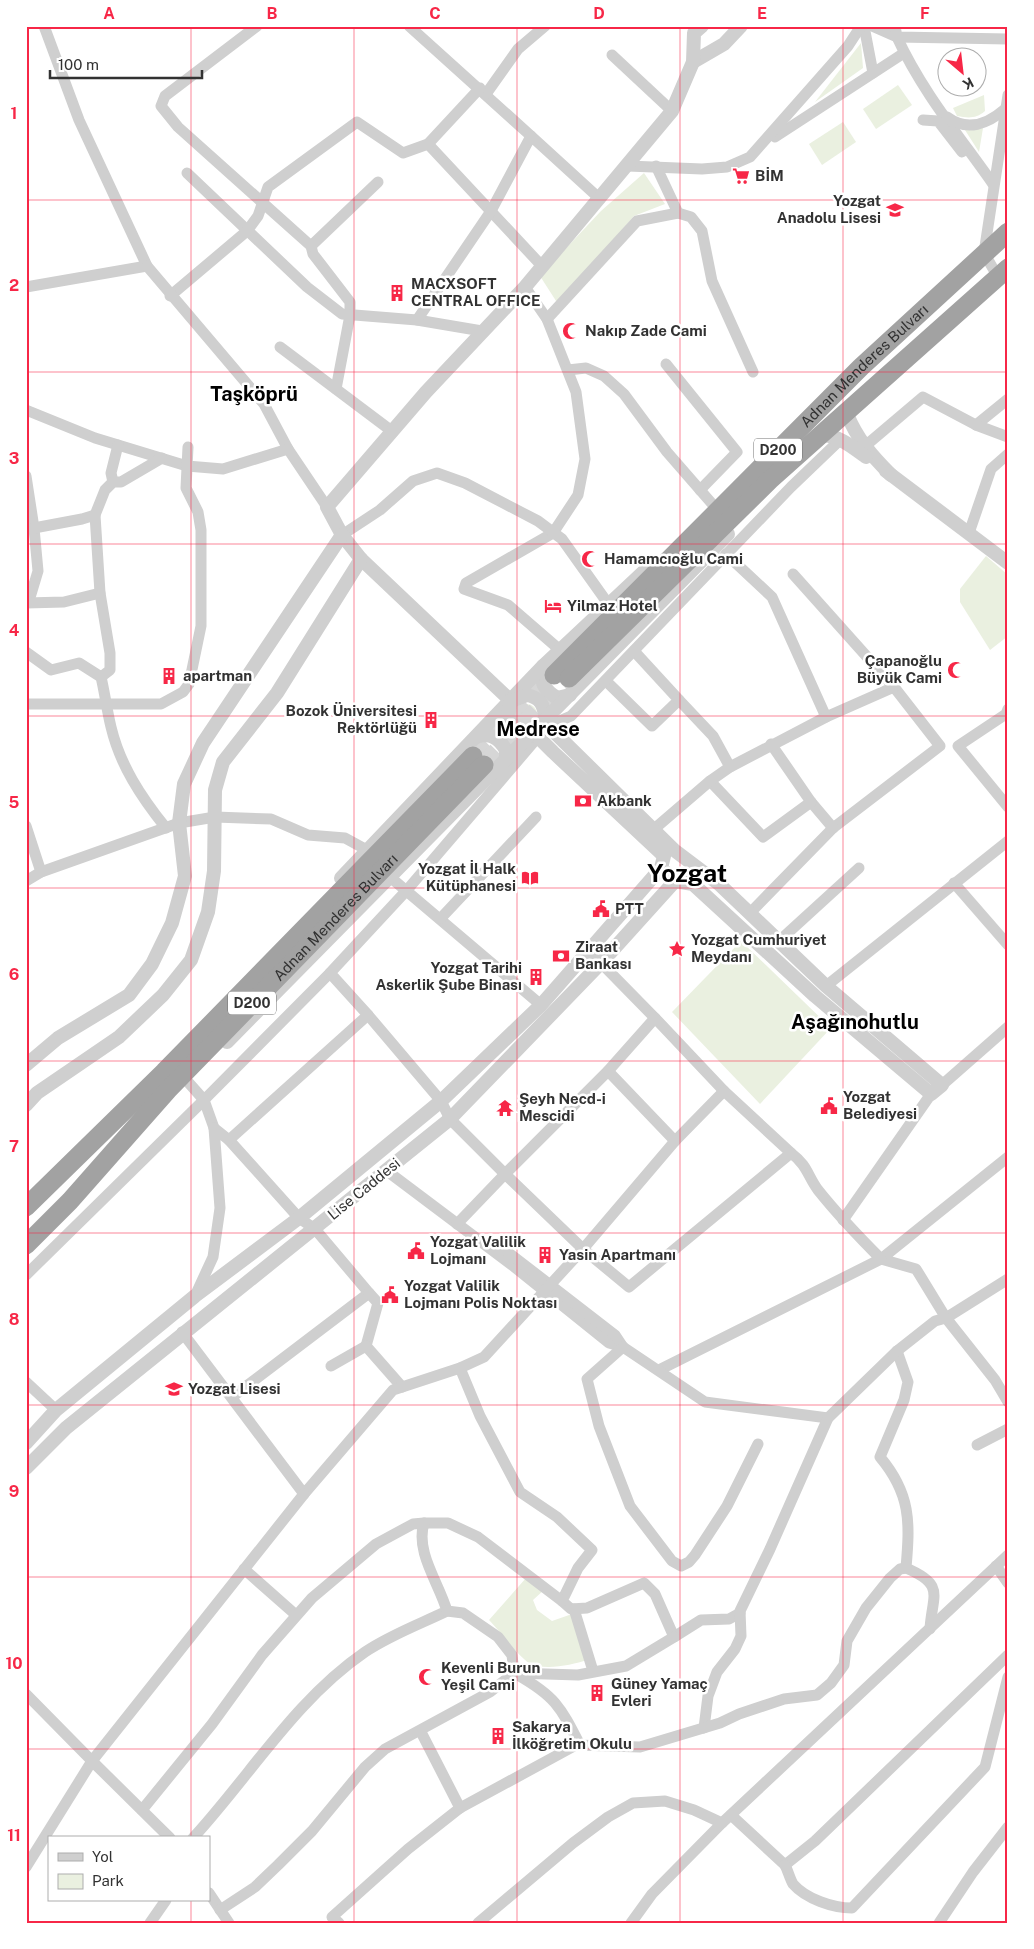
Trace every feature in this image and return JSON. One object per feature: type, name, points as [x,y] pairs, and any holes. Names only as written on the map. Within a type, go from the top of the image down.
[{"type":"highway","name":"Adnan Menderes Bulvarı","points":[[558,679],[861,367],[1008,232]]},
{"type":"highway","name":"Adnan Menderes Bulvarı","points":[[558,679],[770,480],[823,436],[1003,272]]},
{"type":"highway","name":"Adnan Menderes Bulvarı","points":[[26,1207],[478,761],[168,1090],[70,1202],[26,1245]]},
{"type":"street","points":[[44,26],[80,120],[147,266],[170,296],[264,404],[288,449],[327,507],[342,535],[361,559],[511,701]]},
{"type":"street","points":[[257,26],[165,96],[160,106],[178,127],[311,246],[313,254],[350,302],[350,314],[336,389]]},
{"type":"street","points":[[409,26],[600,198]]},
{"type":"street","points":[[170,296],[247,231],[258,216],[268,187],[357,122],[403,153],[428,144],[483,91],[518,49],[545,26]]},
{"type":"street","points":[[693,62],[724,44],[741,26]]},
{"type":"street","points":[[862,26],[873,73]]},
{"type":"street","points":[[628,166],[702,169],[727,167],[750,157],[848,46],[862,26]]},
{"type":"street","points":[[872,26],[896,32],[1008,40]]},
{"type":"street","points":[[327,507],[482,331],[524,287],[628,166],[672,110],[693,62],[696,28]]},
{"type":"street","points":[[896,32],[904,53],[993,184]]},
{"type":"street","points":[[761,146],[904,53]]},
{"type":"street","points":[[612,55],[672,110]]},
{"type":"street","points":[[1003,272],[984,253],[1008,95]]},
{"type":"street","points":[[945,116],[953,122],[965,125],[980,124],[992,120],[1006,109]]},
{"type":"street","points":[[923,120],[938,121],[966,158],[979,165]]},
{"type":"street","points":[[417,320],[491,211],[531,136]]},
{"type":"street","points":[[428,144],[541,266]]},
{"type":"street","points":[[656,166],[678,213]]},
{"type":"street","points":[[187,173],[307,287],[342,314],[417,320],[482,331]]},
{"type":"street","points":[[311,246],[378,182]]},
{"type":"street","points":[[547,319],[637,221],[678,213],[691,217],[702,231],[712,281],[753,372]]},
{"type":"street","points":[[26,287],[147,266]]},
{"type":"street","points":[[524,287],[547,319],[576,392],[586,459],[578,495],[553,533],[466,583],[464,589],[508,605],[560,650]]},
{"type":"street","points":[[280,347],[393,432]]},
{"type":"street","points":[[666,364],[737,452],[700,490]]},
{"type":"street","points":[[70,1202],[506,760],[547,722],[558,679],[560,650],[861,367]]},
{"type":"street","points":[[568,370],[586,368],[604,376],[624,394],[667,452],[714,506]]},
{"type":"street","points":[[864,447],[923,398],[976,425],[1008,437]]},
{"type":"street","points":[[976,425],[1008,399]]},
{"type":"street","points":[[26,410],[44,419],[118,445],[187,466],[223,469],[288,449]]},
{"type":"street","points":[[847,414],[855,434],[864,447],[891,475]]},
{"type":"street","points":[[823,436],[840,440],[891,475],[1008,563]]},
{"type":"street","points":[[547,722],[572,716],[726,554],[840,440]]},
{"type":"street","points":[[113,482],[111,473],[118,445]]},
{"type":"street","points":[[26,704],[160,704],[183,692],[189,684],[201,626],[201,530],[198,512],[186,488],[188,447]]},
{"type":"street","points":[[969,533],[991,469],[1008,454]]},
{"type":"street","points":[[101,677],[110,670],[110,653],[100,593],[95,515],[105,490],[113,482],[121,482],[162,458]]},
{"type":"street","points":[[26,1065],[58,1038],[129,995],[152,964],[172,922],[185,876],[172,825],[184,784],[202,743],[342,535],[380,510],[414,481],[438,473],[465,483],[538,521],[562,539],[609,605]]},
{"type":"street","points":[[26,476],[38,571],[28,602],[64,602],[100,593]]},
{"type":"street","points":[[34,528],[82,520],[95,515]]},
{"type":"street","points":[[726,554],[772,596],[826,717]]},
{"type":"street","points":[[26,1105],[37,1093],[119,1037],[163,995],[191,960],[208,912],[214,871],[214,790],[223,762],[277,693],[361,559]]},
{"type":"street","points":[[793,574],[894,687],[940,746]]},
{"type":"street","points":[[634,651],[713,736],[730,767]]},
{"type":"street","points":[[26,652],[51,670],[79,663],[101,677],[111,727],[127,771],[141,797],[172,825]]},
{"type":"street","points":[[26,1207],[511,701],[558,679]]},
{"type":"street","points":[[606,680],[652,726],[680,700]]},
{"type":"street","points":[[653,830],[710,780],[730,767],[826,717],[894,687]]},
{"type":"street","points":[[511,701],[527,695],[535,697],[541,702],[546,709],[547,722],[653,830],[675,880],[692,884],[815,996],[937,1090]]},
{"type":"street","points":[[511,701],[508,716],[515,730],[534,735],[666,858],[702,872],[719,884],[937,1090]]},
{"type":"street","points":[[750,913],[834,828],[940,746],[958,746],[1006,714],[1008,709]]},
{"type":"street","points":[[476,736],[484,734],[496,738],[506,750],[506,760]]},
{"type":"street","points":[[26,1275],[330,973],[406,890],[534,735]]},
{"type":"street","points":[[771,744],[811,802],[834,828]]},
{"type":"street","points":[[958,746],[1008,807]]},
{"type":"street","points":[[710,780],[763,837],[811,802]]},
{"type":"street","points":[[441,918],[536,817]]},
{"type":"street","points":[[26,881],[41,872],[172,825],[214,818],[271,819],[308,836],[345,838],[367,850]]},
{"type":"street","points":[[26,826],[41,872]]},
{"type":"street","points":[[826,986],[1008,841]]},
{"type":"street","name":"Lise Caddesi","points":[[26,1443],[56,1410],[195,1296],[299,1218],[441,1101],[541,1005],[666,858]]},
{"type":"street","points":[[779,941],[859,868]]},
{"type":"street","points":[[692,884],[702,872]]},
{"type":"street","points":[[390,877],[441,918],[541,1005]]},
{"type":"street","name":"Lise Caddesi","points":[[26,1468],[66,1428],[182,1332],[390,1169],[450,1119],[601,963],[675,880]]},
{"type":"street","points":[[954,883],[1008,945]]},
{"type":"street","points":[[587,952],[601,963],[724,1091],[804,1164],[816,1187],[842,1220],[882,1259],[916,1269],[946,1318],[995,1380],[1008,1402]]},
{"type":"street","points":[[330,973],[441,1101],[450,1119],[583,1249],[629,1288],[791,1153]]},
{"type":"street","points":[[229,1140],[368,1015]]},
{"type":"street","points":[[460,1222],[608,1071],[655,1018]]},
{"type":"street","points":[[842,1220],[937,1090],[1008,1027]]},
{"type":"street","points":[[608,1071],[675,1141]]},
{"type":"street","points":[[188,1082],[204,1100],[214,1128],[220,1208],[213,1257],[195,1296]]},
{"type":"street","points":[[26,1868],[92,1761],[304,1494],[393,1390],[460,1368],[484,1357],[547,1286],[583,1249],[675,1141],[724,1091]]},
{"type":"street","points":[[214,1128],[229,1140],[299,1218],[314,1229],[378,1304],[366,1346],[331,1366]]},
{"type":"street","points":[[659,1370],[882,1259],[1008,1158]]},
{"type":"street","points":[[390,1169],[615,1335],[623,1347],[705,1402],[828,1418]]},
{"type":"street","points":[[704,1728],[708,1696],[717,1672],[736,1649],[741,1636],[740,1614],[748,1591],[770,1549],[828,1418],[897,1351],[935,1321],[946,1318],[1008,1279]]},
{"type":"street","points":[[232,1397],[369,1293]]},
{"type":"street","points":[[182,1332],[304,1494]]},
{"type":"street","points":[[366,1346],[402,1387]]},
{"type":"street","points":[[623,1347],[587,1379],[598,1426],[630,1506],[672,1561],[681,1566],[689,1562],[695,1555],[727,1506],[758,1444]]},
{"type":"street","points":[[897,1351],[908,1382],[904,1400],[880,1457],[900,1486],[909,1514],[906,1568]]},
{"type":"street","points":[[460,1368],[480,1416],[520,1492],[557,1517],[592,1550],[578,1568],[562,1601]]},
{"type":"street","points":[[26,1382],[56,1410]]},
{"type":"street","points":[[977,1445],[1008,1429]]},
{"type":"street","points":[[424,1522],[428,1567],[441,1591],[447,1611]]},
{"type":"street","points":[[142,1810],[212,1724],[262,1655],[312,1598],[376,1544],[412,1524],[424,1522],[448,1523],[478,1537],[562,1601],[571,1610],[587,1608],[644,1583],[655,1594],[674,1637]]},
{"type":"street","points":[[631,1923],[652,1894],[722,1823],[1008,1555]]},
{"type":"street","points":[[996,1566],[1008,1582]]},
{"type":"street","points":[[332,1921],[408,1848],[460,1808],[510,1778],[576,1745],[640,1747],[704,1728],[784,1698],[817,1695],[830,1683],[844,1665],[847,1641],[866,1608],[890,1578],[900,1569],[906,1568],[929,1582],[934,1592],[936,1601],[930,1629]]},
{"type":"street","points":[[244,1569],[296,1615]]},
{"type":"street","points":[[574,1609],[593,1671]]},
{"type":"street","points":[[195,1836],[223,1806],[316,1692],[365,1652],[447,1611],[462,1613],[498,1636],[512,1655],[514,1674]]},
{"type":"street","points":[[220,1910],[255,1887],[278,1865],[312,1830],[365,1767],[386,1749],[421,1732],[490,1692],[514,1674],[578,1675],[626,1666],[701,1620],[729,1619],[740,1614]]},
{"type":"street","points":[[785,1865],[815,1841],[1008,1656]]},
{"type":"street","points":[[514,1674],[540,1688],[562,1709],[580,1745]]},
{"type":"street","points":[[731,1815],[785,1865],[793,1884],[812,1897],[838,1908],[852,1908],[985,1767],[1008,1677]]},
{"type":"street","points":[[26,1694],[168,1836]]},
{"type":"street","points":[[421,1732],[460,1808]]},
{"type":"street","points":[[478,1923],[573,1843],[608,1817],[633,1804],[665,1802],[694,1810],[722,1823]]},
{"type":"street","points":[[939,1923],[973,1872],[1008,1827]]},
{"type":"street","points":[[210,1895],[228,1923]]},
{"type":"street","points":[[150,1923],[165,1902]]},
{"type":"green space","points":[[861,43],[863,68],[815,102]]},
{"type":"green space","points":[[898,85],[912,105],[876,129],[863,109]]},
{"type":"green space","points":[[977,98],[984,98],[985,111],[972,117],[957,116],[953,108]]},
{"type":"green space","points":[[843,122],[856,142],[822,165],[809,144]]},
{"type":"green space","points":[[983,128],[979,152],[965,130]]},
{"type":"green space","points":[[644,173],[665,204],[634,216],[558,304],[540,276],[601,211]]},
{"type":"green space","points":[[986,556],[1008,575],[1008,636],[990,650],[960,602],[960,589]]},
{"type":"green space","points":[[523,704],[531,704],[537,710],[537,718],[531,724],[523,724],[517,718],[517,710]]},
{"type":"green space","points":[[741,941],[831,1028],[760,1104],[672,1012]]},
{"type":"green space","points":[[526,1578],[544,1590],[533,1600],[537,1610],[552,1621],[572,1614],[587,1660],[550,1667],[529,1663],[489,1620]]},
{"type":"tunnel","points":[[484,765],[565,682]]},
{"type":"tunnel","points":[[473,756],[544,684]]},
{"type":"place","name":"BİM","points":[[741,176]]},
{"type":"place","name":"Yozgat Anadolu Lisesi","points":[[895,210]]},
{"type":"place","name":"MACXSOFT CENTRAL OFFICE","points":[[397,293]]},
{"type":"place","name":"Nakıp Zade Cami","points":[[571,331]]},
{"type":"place","name":"Hamamcıoğlu Cami","points":[[590,559]]},
{"type":"place","name":"Yilmaz Hotel","points":[[553,606]]},
{"type":"place","name":"Çapanoğlu Büyük Cami","points":[[956,670]]},
{"type":"place","name":"apartman","points":[[169,676]]},
{"type":"place","name":"Bozok Üniversitesi Rektörlüğü","points":[[431,720]]},
{"type":"place","name":"Akbank","points":[[583,801]]},
{"type":"place","name":"Yozgat İl Halk Kütüphanesi","points":[[530,878]]},
{"type":"place","name":"PTT","points":[[601,909]]},
{"type":"place","name":"Yozgat Cumhuriyet Meydanı","points":[[677,949]]},
{"type":"place","name":"Ziraat Bankası","points":[[561,956]]},
{"type":"place","name":"Yozgat Tarihi Askerlik Şube Binası","points":[[536,977]]},
{"type":"place","name":"Yozgat Belediyesi","points":[[829,1106]]},
{"type":"place","name":"Şeyh Necd-i Mescidi","points":[[505,1108]]},
{"type":"place","name":"Yozgat Valilik Lojmanı","points":[[416,1251]]},
{"type":"place","name":"Yasin Apartmanı","points":[[545,1255]]},
{"type":"place","name":"Yozgat Valilik Lojmanı Polis Noktası","points":[[390,1295]]},
{"type":"place","name":"Yozgat Lisesi","points":[[174,1389]]},
{"type":"place","name":"Kevenli Burun Yeşil Cami","points":[[427,1677]]},
{"type":"place","name":"Güney Yamaç Evleri","points":[[597,1693]]},
{"type":"place","name":"Sakarya İlköğretim Okulu","points":[[498,1736]]},
{"type":"district","name":"Taşköprü","points":[[254,394]]},
{"type":"district","name":"Medrese","points":[[538,729]]},
{"type":"district","name":"Yozgat","points":[[687,873]]},
{"type":"district","name":"Aşağınohutlu","points":[[855,1022]]}]
